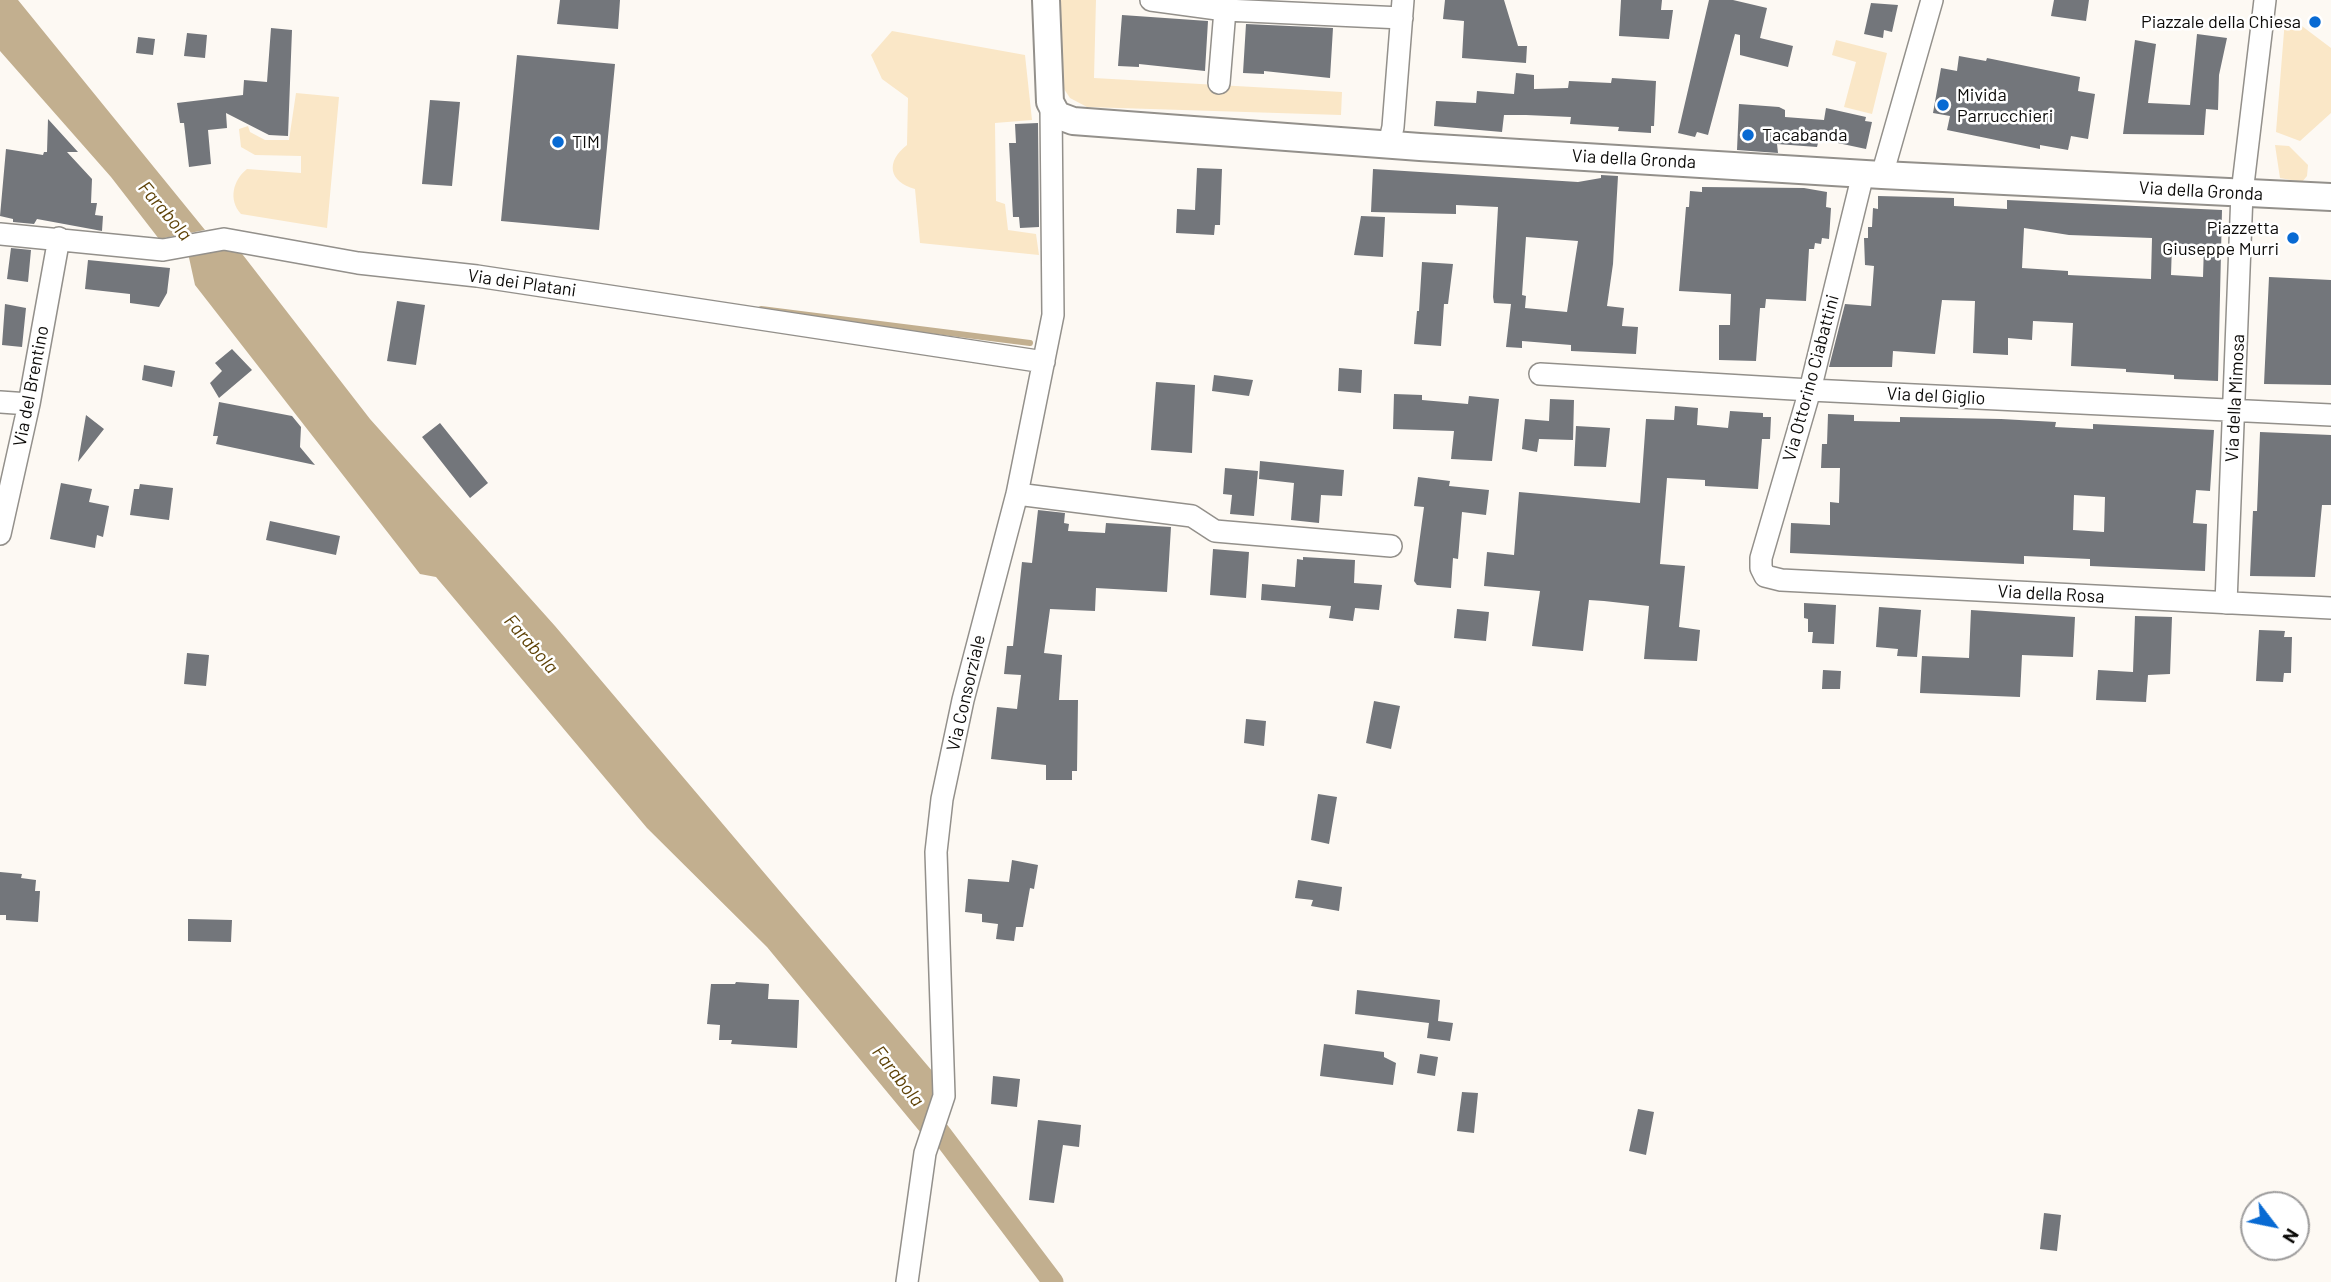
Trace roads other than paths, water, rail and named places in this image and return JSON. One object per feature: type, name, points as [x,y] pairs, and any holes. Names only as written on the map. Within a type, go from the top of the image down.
[{"type":"street","points":[[1046,0],[1051,107]]},
{"type":"street","points":[[1151,0],[1225,10],[1287,7],[1402,9],[1394,127],[1389,144]]},
{"type":"street","name":"Via Ottorino Ciabattini","points":[[1771,578],[1762,572],[1761,558],[1873,175],[1932,0]]},
{"type":"street","name":"Via della Mimosa","points":[[2226,603],[2242,193],[2264,0]]},
{"type":"street","points":[[1219,83],[1225,10]]},
{"type":"street","name":"Via della Gronda","points":[[1051,107],[1057,115],[1073,121],[1389,144],[1873,175],[2331,197]]},
{"type":"street","name":"Via Consorziale","points":[[907,1282],[929,1143],[942,1110],[944,1083],[936,852],[942,799],[962,700],[1017,494],[1054,304],[1049,148],[1051,107]]},
{"type":"street","name":"Via dei Platani","points":[[0,234],[163,250],[225,239],[358,263],[477,276],[1044,362]]},
{"type":"street","name":"Via del Brentino","points":[[0,534],[29,404],[59,238]]},
{"type":"street","name":"Via del Giglio","points":[[1540,374],[2331,415]]},
{"type":"street","points":[[0,401],[29,404]]},
{"type":"street","points":[[1017,494],[1192,516],[1215,531],[1391,546]]},
{"type":"street","name":"Via della Rosa","points":[[1771,578],[2331,608]]},
{"type":"water","points":[[0,0],[18,0],[205,230],[159,239],[111,177],[0,51]]},
{"type":"water","points":[[236,246],[370,419],[555,626],[933,1072],[936,1094],[921,1133],[767,947],[647,828],[436,577],[420,574],[195,285],[188,253]]},
{"type":"waterway","points":[[761,309],[1030,343]]},
{"type":"waterway","name":"Farabola","points":[[926,1114],[1053,1282]]},
{"type":"place","name":"Piazzale della Chiesa","points":[[2315,22]]},
{"type":"place","name":"Mivida Parrucchieri","points":[[1943,105]]},
{"type":"place","name":"Tacabanda","points":[[1748,135]]},
{"type":"place","name":"TIM","points":[[558,142]]},
{"type":"place","name":"Piazzetta Giuseppe Murri","points":[[2293,238]]}]
